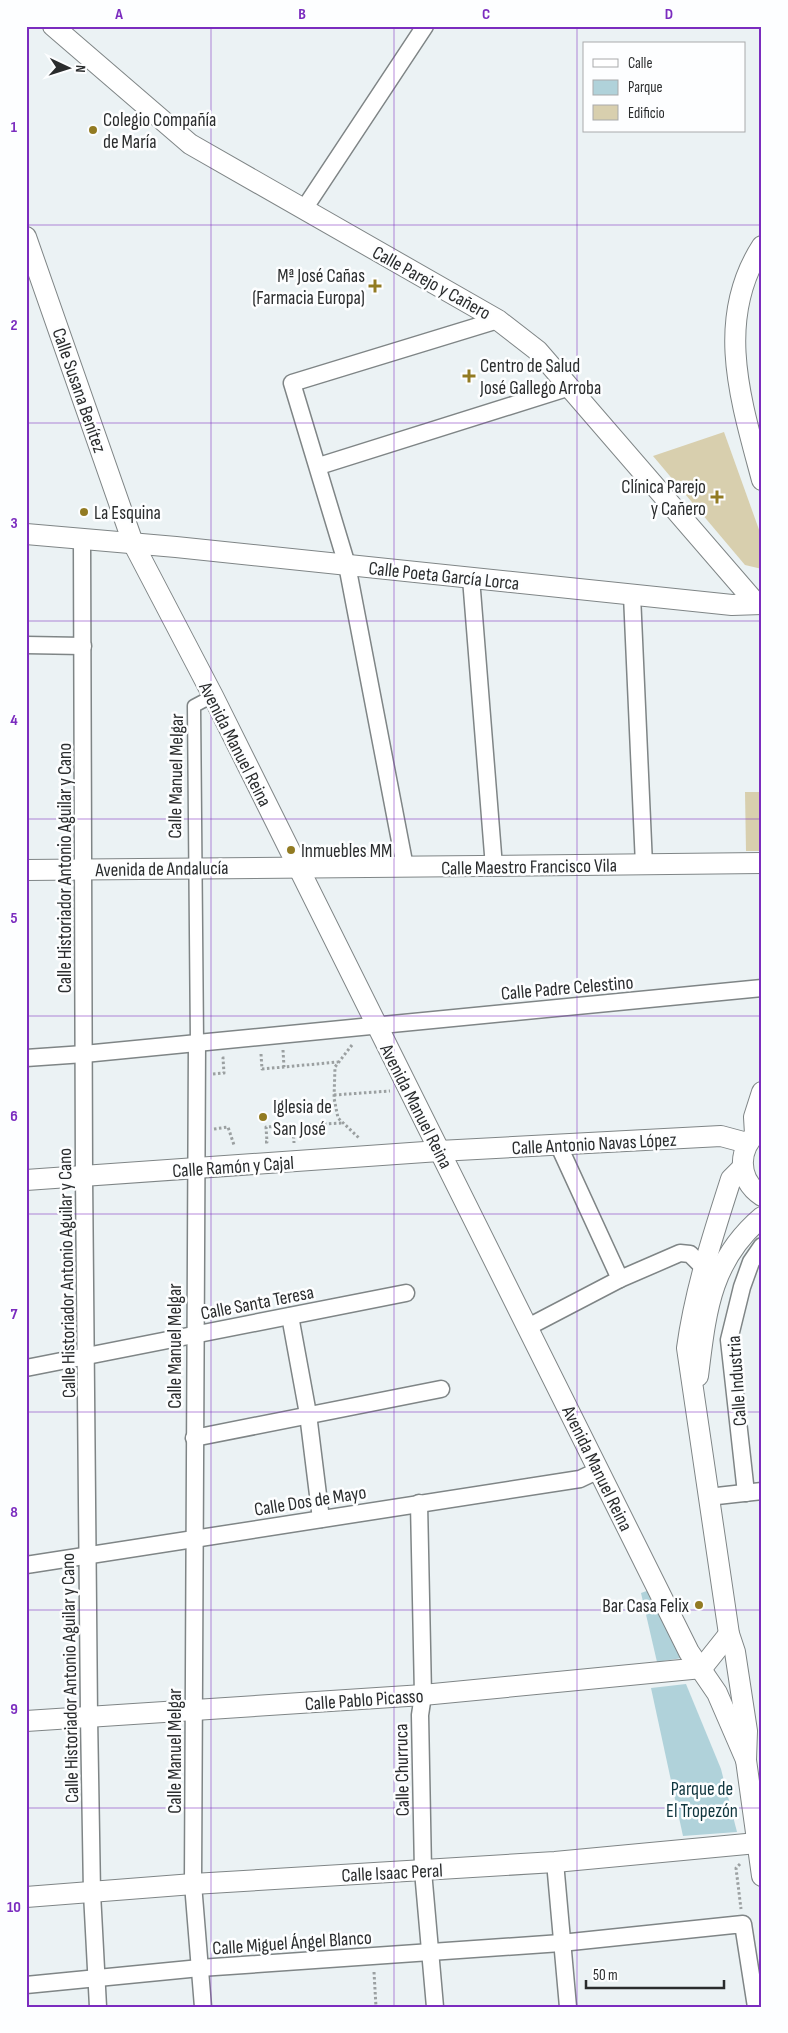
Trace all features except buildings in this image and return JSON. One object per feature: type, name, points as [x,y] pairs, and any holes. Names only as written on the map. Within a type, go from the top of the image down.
[{"type":"street","name":"Calle Parejo y Cañero","points":[[53,26],[190,144],[498,320],[538,351],[570,386],[742,590],[758,603]]},
{"type":"street","points":[[304,209],[424,26]]},
{"type":"street","name":"Calle Susana Benítez","points":[[26,238],[133,543]]},
{"type":"street","points":[[758,258],[740,293],[735,325],[735,365],[762,480]]},
{"type":"street","points":[[405,867],[347,564],[319,466],[292,383],[498,320]]},
{"type":"street","points":[[319,466],[570,386]]},
{"type":"street","name":"Calle Poeta García Lorca","points":[[26,534],[347,564],[732,605],[758,603]]},
{"type":"street","name":"Calle Historiador Antonio Aguilar y Cano","points":[[82,539],[84,1176],[89,1716],[92,1893],[98,2007]]},
{"type":"street","name":"Avenida Manuel Reina","points":[[133,543],[213,696],[375,1025],[528,1327],[689,1652],[718,1693],[746,1760]]},
{"type":"street","points":[[471,578],[494,867]]},
{"type":"street","points":[[632,594],[644,865]]},
{"type":"street","points":[[26,645],[83,646]]},
{"type":"street","name":"Calle Manuel Melgar","points":[[202,2007],[194,1884],[196,1043],[194,706],[213,696]]},
{"type":"street","name":"Calle Maestro Francisco Vila","points":[[297,866],[494,867],[762,863]]},
{"type":"street","name":"Avenida de Andalucía","points":[[26,870],[297,866]]},
{"type":"street","name":"Calle Padre Celestino","points":[[26,1058],[84,1054],[762,988]]},
{"type":"street","points":[[762,1092],[754,1117],[755,1135],[744,1151],[742,1168],[745,1179],[762,1196]]},
{"type":"street","name":"Calle Antonio Navas López","points":[[439,1151],[755,1135]]},
{"type":"street","points":[[558,1144],[620,1279]]},
{"type":"street","name":"Calle Ramón y Cajal","points":[[26,1180],[439,1151]]},
{"type":"street","name":"Calle Industria","points":[[742,1168],[731,1178],[703,1267],[691,1317],[687,1348],[729,1634],[735,1652],[747,1731],[746,1760]]},
{"type":"street","name":"Calle Industria","points":[[695,1397],[706,1311],[721,1269],[744,1232],[762,1217]]},
{"type":"street","name":"Calle Industria","points":[[754,1492],[729,1340],[742,1287],[751,1262],[762,1246]]},
{"type":"street","points":[[528,1327],[620,1279],[680,1253],[690,1254],[703,1267]]},
{"type":"street","name":"Calle Santa Teresa","points":[[26,1368],[406,1293]]},
{"type":"street","points":[[290,1316],[308,1414],[321,1519]]},
{"type":"street","points":[[194,1438],[441,1389]]},
{"type":"street","name":"Calle Dos de Mayo","points":[[26,1565],[419,1502],[580,1479],[599,1470]]},
{"type":"street","points":[[708,1497],[754,1492]]},
{"type":"street","name":"Calle Churruca","points":[[419,1502],[423,1695],[420,1715],[423,1870],[434,2007]]},
{"type":"street","points":[[702,1668],[729,1634]]},
{"type":"street","name":"Calle Pablo Picasso","points":[[26,1721],[423,1695],[702,1668]]},
{"type":"street","points":[[746,1760],[762,1876]]},
{"type":"street","name":"Calle Isaac Peral","points":[[26,1897],[194,1884],[556,1862],[757,1843]]},
{"type":"street","points":[[556,1862],[561,1943],[568,2007]]},
{"type":"street","name":"Calle Miguel Ángel Blanco","points":[[26,1985],[200,1968],[561,1943],[743,1924],[756,2007]]},
{"type":"path","points":[[375,1025],[355,1042],[335,1067],[334,1096],[338,1118],[378,1155]]},
{"type":"path","points":[[251,1055],[261,1054],[262,1069],[338,1062]]},
{"type":"path","points":[[196,1075],[224,1073],[223,1058],[233,1057]]},
{"type":"path","points":[[334,1096],[408,1090]]},
{"type":"path","points":[[259,1143],[268,1142],[266,1127],[343,1123]]},
{"type":"path","points":[[196,1130],[228,1128],[233,1146],[242,1145]]},
{"type":"path","points":[[373,1956],[376,2007]]},
{"type":"green space","points":[[655,1588],[688,1657],[657,1662],[641,1593]]},
{"type":"green space","name":"Parque de El Tropezón","points":[[686,1684],[721,1769],[737,1832],[683,1836],[651,1688]]},
{"type":"place","name":"Colegio Compañía de María","points":[[93,130]]},
{"type":"place","name":"Mª José Cañas (Farmacia Europa)","points":[[375,286]]},
{"type":"place","name":"Centro de Salud José Gallego Arroba","points":[[469,376]]},
{"type":"place","name":"Clínica Parejo y Cañero","points":[[717,497]]},
{"type":"place","name":"La Esquina","points":[[84,512]]},
{"type":"place","name":"Inmuebles MM","points":[[291,850]]},
{"type":"place","name":"Iglesia de San José","points":[[263,1117]]},
{"type":"place","name":"Bar Casa Felix","points":[[699,1605]]}]
